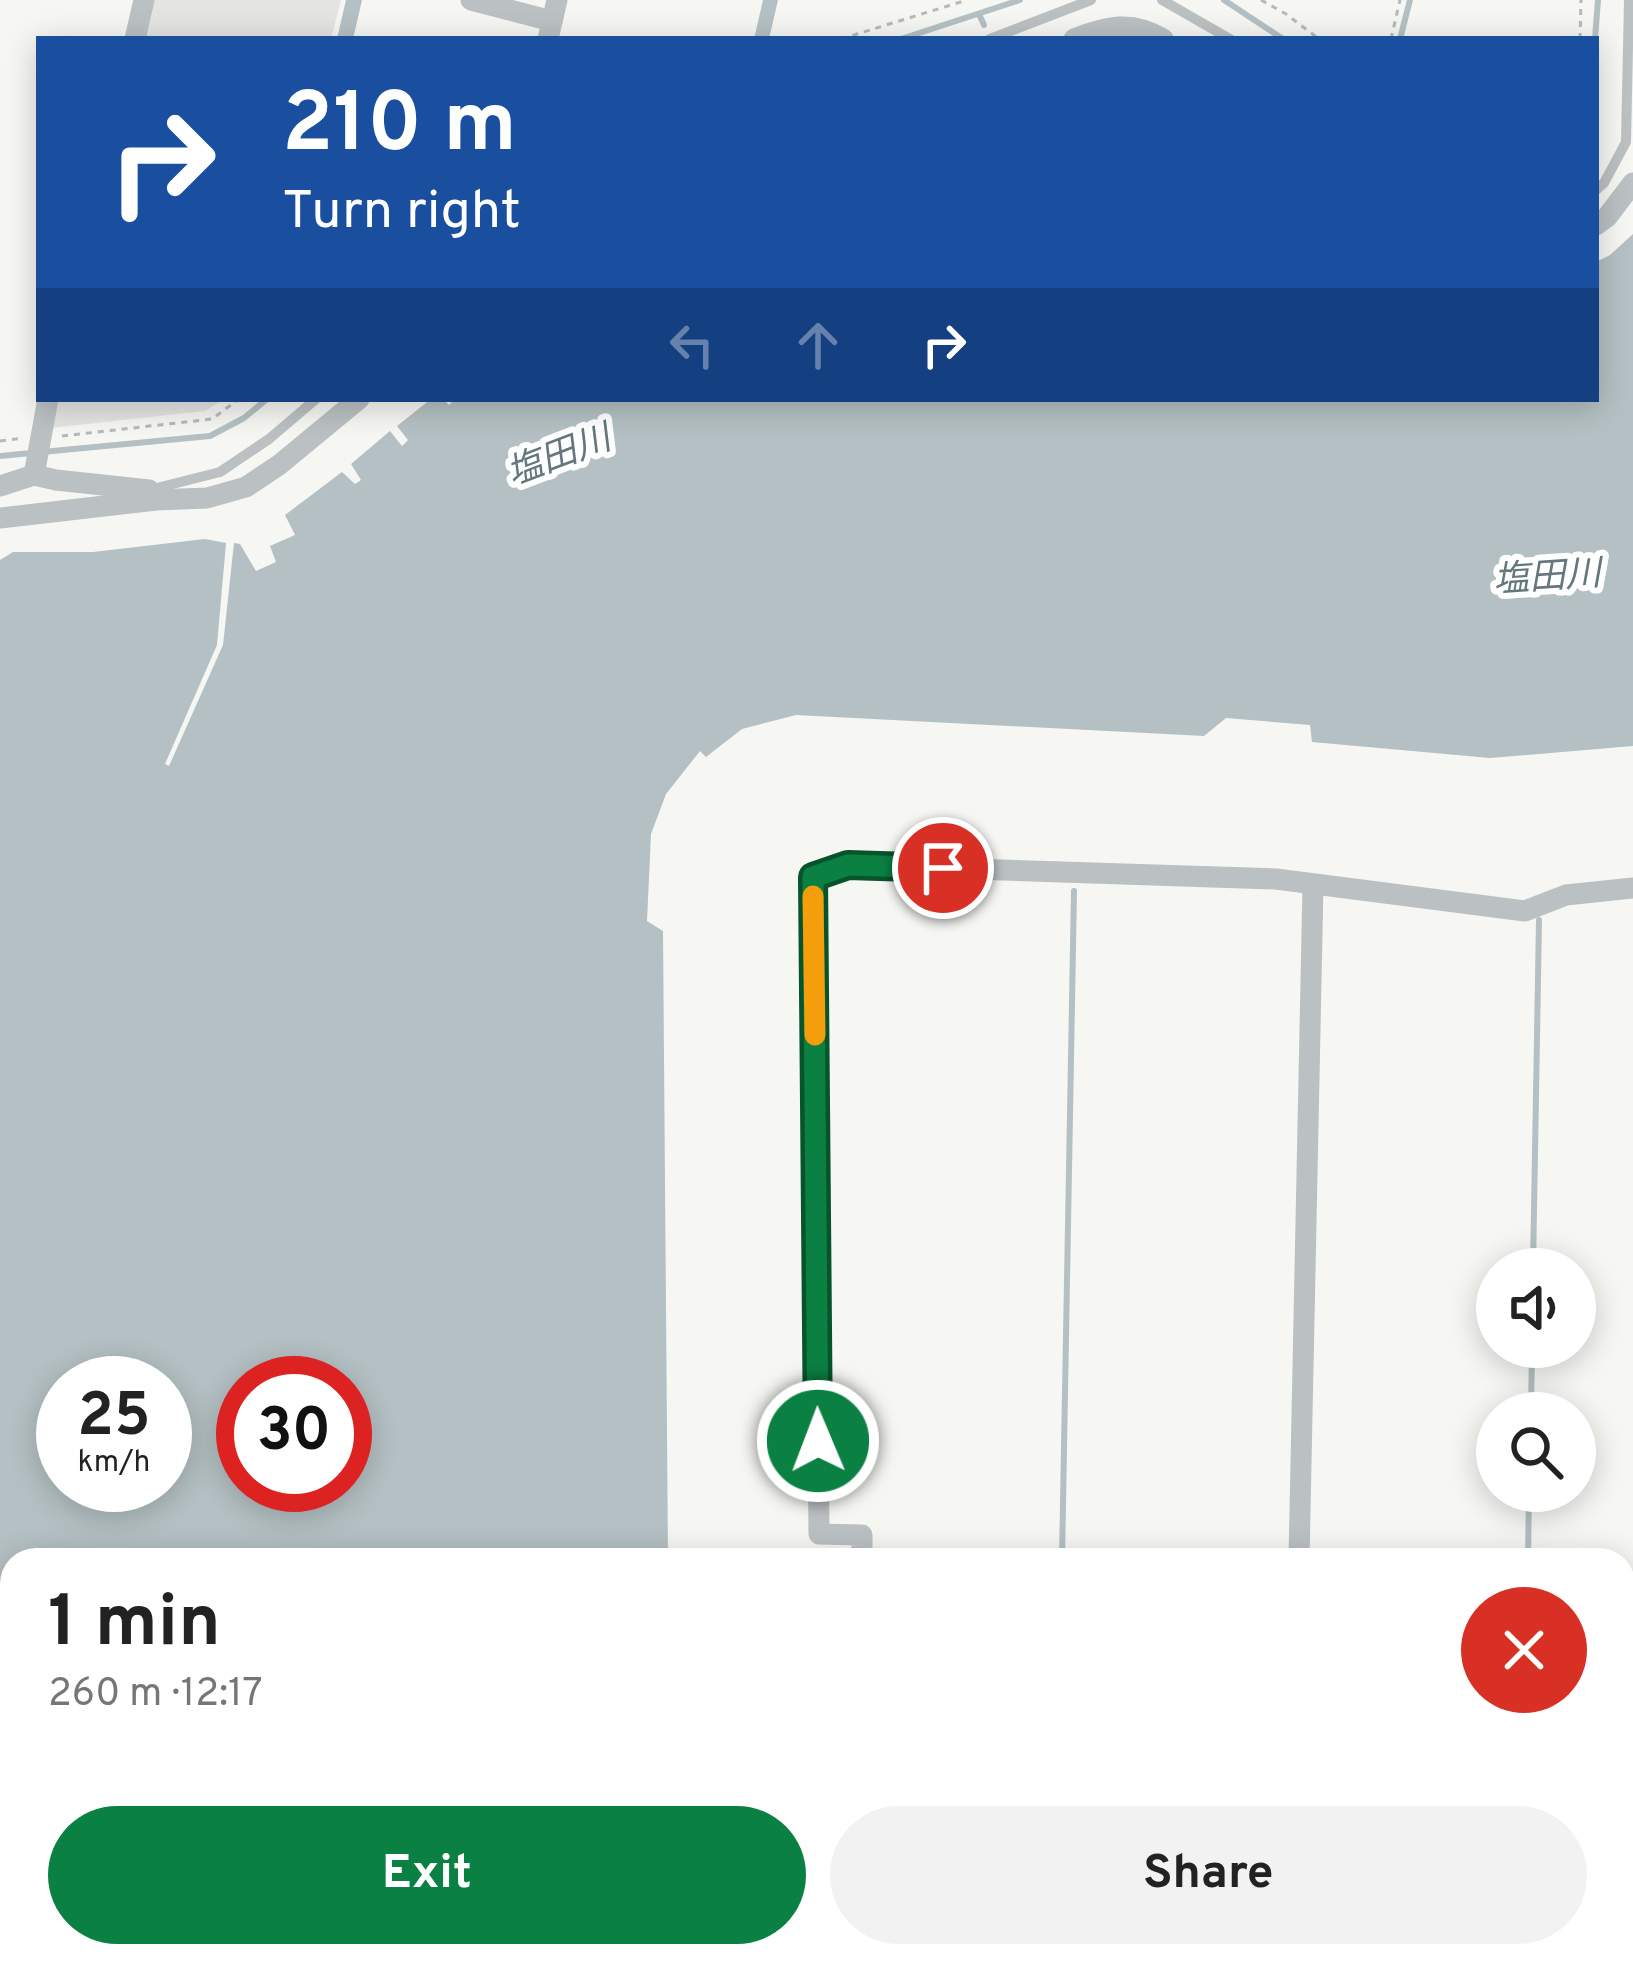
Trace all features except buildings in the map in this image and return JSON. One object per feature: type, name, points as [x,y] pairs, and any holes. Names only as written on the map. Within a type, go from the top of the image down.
[{"type":"street","points":[[136,36],[144,0]]},
{"type":"street","points":[[471,0],[553,20]]},
{"type":"street","points":[[1084,36],[1117,26],[1156,36]]},
{"type":"street","points":[[1599,223],[1633,183]]},
{"type":"street","points":[[35,469],[47,402]]},
{"type":"street","points":[[35,469],[56,480],[152,495],[207,497],[246,487],[354,402]]},
{"type":"street","points":[[0,486],[35,469]]},
{"type":"street","points":[[0,518],[152,495]]},
{"type":"street","points":[[862,1548],[862,1535],[819,1534],[813,877],[848,865],[1276,879],[1526,911],[1566,895],[1633,888]]},
{"type":"street","points":[[1299,1548],[1312,885]]},
{"type":"lane","points":[[998,36],[1090,0]]},
{"type":"lane","points":[[1162,0],[1225,36]]},
{"type":"lane","points":[[1599,187],[1626,142],[1629,0]]},
{"type":"lane","points":[[152,495],[220,472],[312,402]]},
{"type":"path","points":[[851,36],[967,0]]},
{"type":"path","points":[[1261,0],[1315,36]]},
{"type":"path","points":[[1392,36],[1400,0]]},
{"type":"path","points":[[1580,36],[1582,0]]},
{"type":"path","points":[[39,438],[212,418],[235,402]]},
{"type":"shaded area","points":[[153,0],[341,0],[332,36],[145,36]]},
{"type":"shaded area","points":[[56,402],[219,402],[205,411],[50,428]]},
{"type":"water","points":[[346,0],[362,0],[354,36],[338,36]]},
{"type":"water","points":[[763,0],[778,0],[770,36],[755,36]]},
{"type":"water","name":"塩田川","points":[[1633,234],[1633,746],[1490,758],[1312,742],[1310,725],[1226,718],[1204,736],[796,715],[742,729],[706,757],[700,751],[666,794],[651,834],[647,921],[663,931],[668,1548],[0,1548],[0,560],[13,552],[93,552],[205,539],[226,543],[217,645],[165,764],[169,766],[223,645],[234,543],[240,544],[256,571],[276,562],[270,546],[295,535],[285,515],[342,472],[355,484],[361,480],[351,464],[390,431],[402,446],[408,440],[397,426],[427,402],[1599,402],[1599,260]]},
{"type":"waterway","points":[[910,36],[1020,0]]},
{"type":"waterway","points":[[1224,0],[1278,36]]},
{"type":"waterway","points":[[1401,36],[1410,0]]},
{"type":"waterway","points":[[1595,36],[1598,0]]},
{"type":"waterway","points":[[979,14],[984,25]]},
{"type":"waterway","points":[[0,456],[210,436],[263,402]]},
{"type":"waterway","points":[[1062,1548],[1074,891]]},
{"type":"waterway","points":[[1533,1248],[1539,920]]},
{"type":"waterway","points":[[1531,1392],[1532,1368]]},
{"type":"waterway","points":[[1528,1548],[1529,1512]]},
{"type":"slow traffic","points":[[813,896],[815,1035]]},
{"type":"route","points":[[818,1441],[813,877],[848,865],[943,868]]}]
